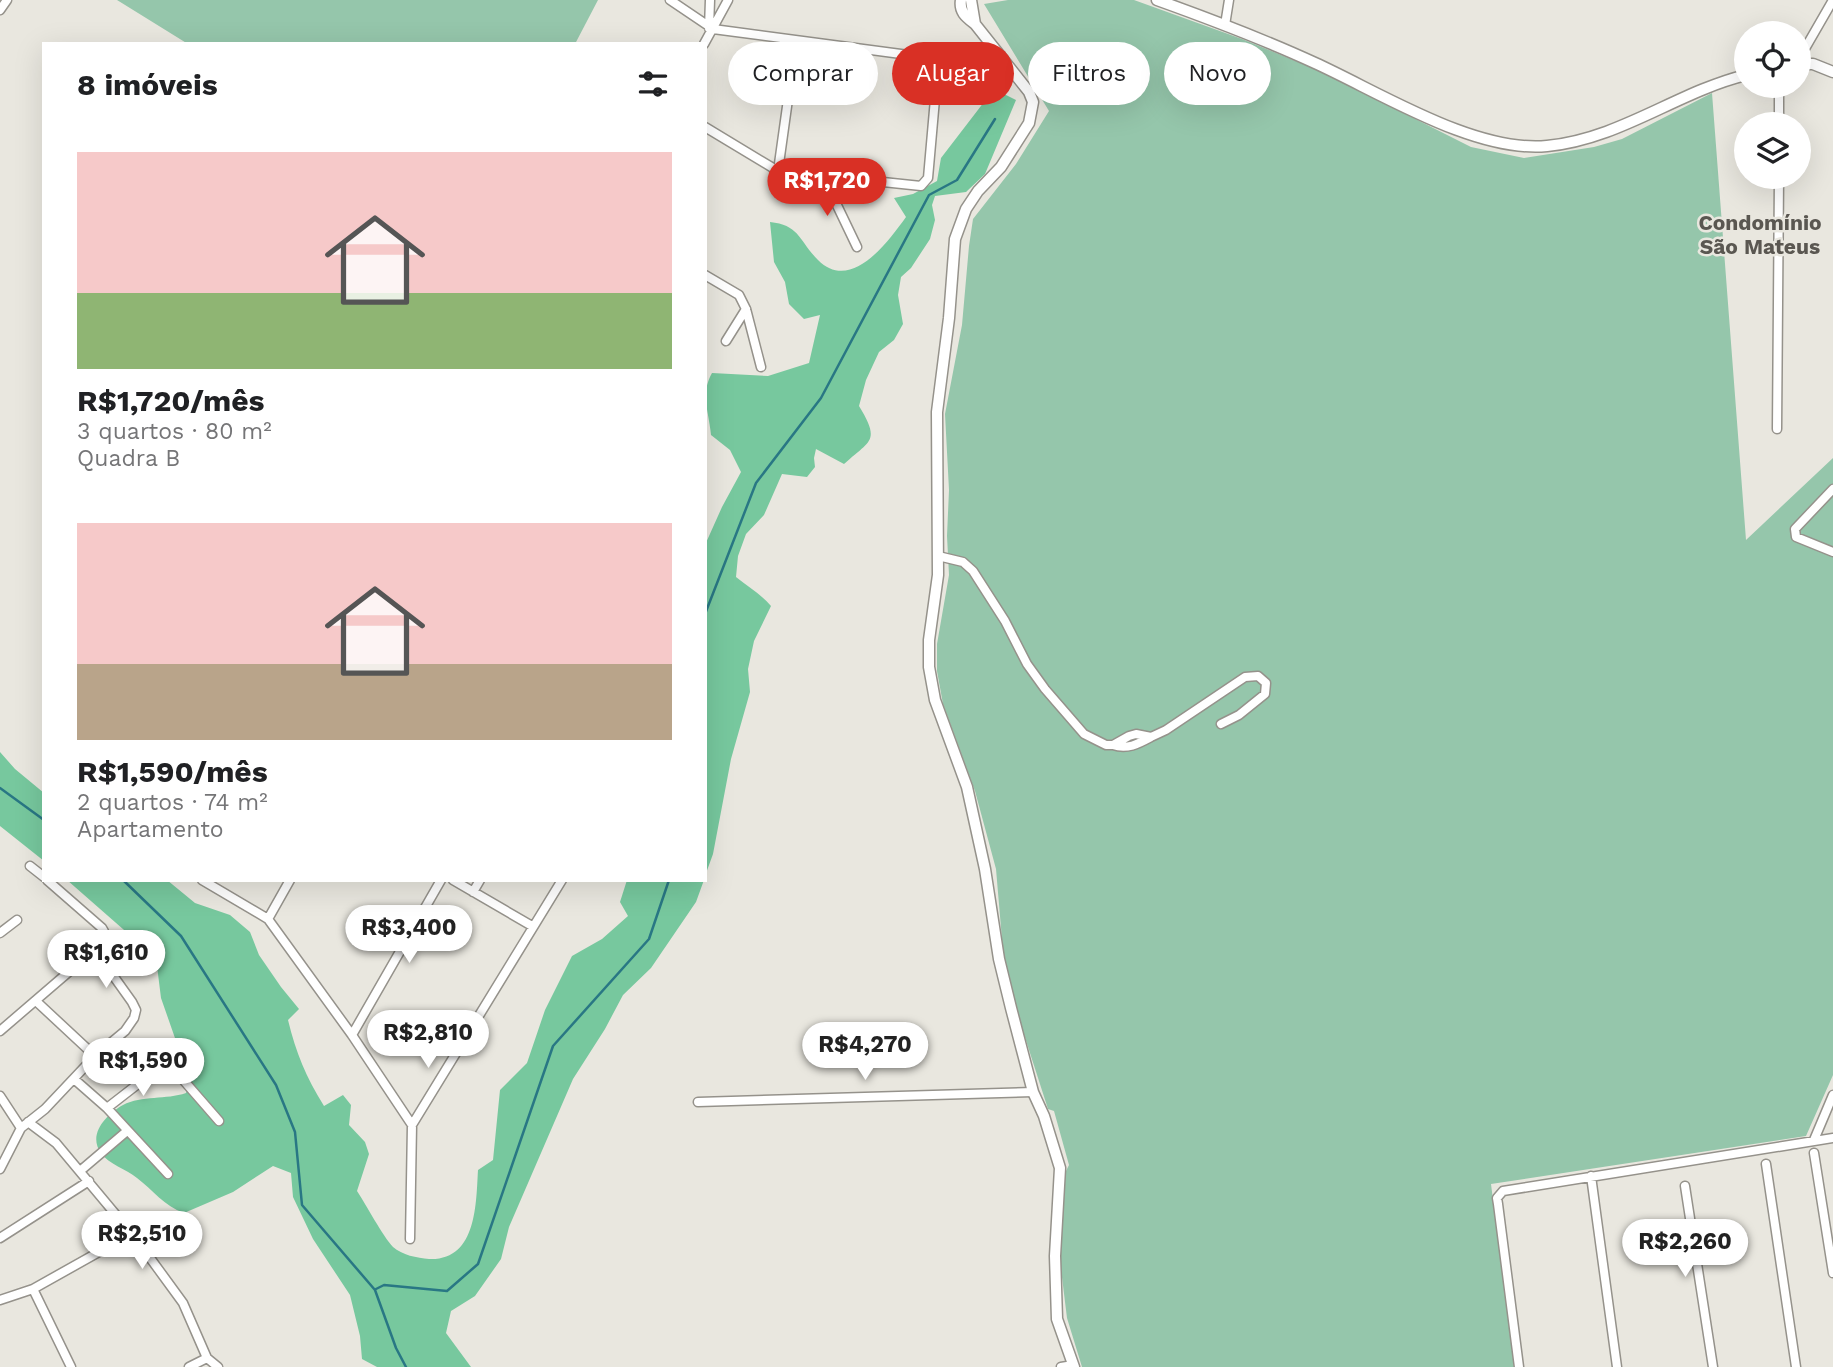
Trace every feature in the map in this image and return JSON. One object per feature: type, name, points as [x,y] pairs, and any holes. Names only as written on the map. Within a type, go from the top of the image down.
[{"type":"street","points":[[0,10],[7,0]]},
{"type":"street","points":[[670,0],[710,30],[796,42]]},
{"type":"street","points":[[710,0],[710,30]]},
{"type":"street","points":[[705,42],[728,0]]},
{"type":"street","points":[[965,0],[962,12],[975,24],[1029,92],[1033,112],[1001,167],[978,191],[966,209],[955,239],[949,318],[937,412],[938,556],[935,609],[929,640],[931,678],[935,701],[967,787],[985,869],[999,958],[1032,1092],[1044,1116],[1060,1168],[1055,1256],[1058,1319],[1073,1366],[1061,1367]]},
{"type":"street","points":[[1157,0],[1315,63],[1437,121],[1486,140],[1521,146],[1546,146],[1618,130],[1720,82],[1734,78]]},
{"type":"street","points":[[1225,25],[1229,0]]},
{"type":"street","points":[[1811,39],[1833,0]]},
{"type":"street","points":[[707,128],[778,171],[921,186],[929,178],[938,65],[932,58],[878,52]]},
{"type":"street","points":[[1811,64],[1833,72]]},
{"type":"street","points":[[778,171],[787,105]]},
{"type":"street","points":[[823,176],[857,247]]},
{"type":"street","points":[[1777,429],[1779,189]]},
{"type":"street","points":[[707,276],[738,295],[746,309],[761,367]]},
{"type":"street","points":[[726,341],[746,309]]},
{"type":"street","points":[[1833,489],[1794,533],[1796,537],[1833,552]]},
{"type":"street","points":[[938,556],[963,562],[973,571],[1005,621],[1027,664],[1084,734],[1106,746],[1136,734],[1151,737],[1166,730],[1245,677],[1258,676],[1266,683],[1265,694],[1240,715],[1221,724]]},
{"type":"street","points":[[30,866],[42,876]]},
{"type":"street","points":[[0,1031],[37,1002],[71,970],[95,955],[106,943],[107,935],[102,928],[49,882]]},
{"type":"street","points":[[205,882],[268,919],[352,1035],[412,1125]]},
{"type":"street","points":[[268,919],[289,882]]},
{"type":"street","points":[[352,1035],[440,882]]},
{"type":"street","points":[[456,882],[532,926]]},
{"type":"street","points":[[473,892],[479,882]]},
{"type":"street","points":[[410,1239],[412,1125],[561,882]]},
{"type":"street","points":[[0,933],[17,920]]},
{"type":"street","points":[[0,1169],[25,1125],[46,1109],[95,1056],[125,1031],[134,1018],[136,1010],[107,967],[95,955]]},
{"type":"street","points":[[37,1002],[95,1056]]},
{"type":"street","points":[[107,1108],[165,1063],[172,1067],[219,1121]]},
{"type":"street","points":[[74,1079],[107,1108],[168,1174]]},
{"type":"street","points":[[698,1102],[1032,1092]]},
{"type":"street","points":[[1814,1140],[1833,1095]]},
{"type":"street","points":[[0,1096],[4,1109],[25,1125],[52,1139],[89,1181],[176,1292],[207,1358],[218,1367]]},
{"type":"street","points":[[80,1171],[127,1130]]},
{"type":"street","points":[[1519,1367],[1497,1198],[1503,1191],[1833,1138]]},
{"type":"street","points":[[1814,1153],[1833,1273]]},
{"type":"street","points":[[1766,1164],[1796,1367]]},
{"type":"street","points":[[1591,1176],[1617,1367]]},
{"type":"street","points":[[0,1238],[89,1181]]},
{"type":"street","points":[[1685,1186],[1713,1367]]},
{"type":"street","points":[[0,1300],[33,1289],[131,1234]]},
{"type":"street","points":[[33,1289],[71,1367]]},
{"type":"street","points":[[189,1367],[207,1358]]},
{"type":"green space","points":[[117,0],[598,0],[576,42],[185,42]]},
{"type":"green space","points":[[1008,0],[1134,0],[1249,42],[1164,42],[1164,105],[1271,105],[1271,51],[1320,71],[1471,147],[1524,158],[1594,147],[1622,139],[1712,93],[1746,540],[1833,458],[1833,1075],[1806,1136],[1491,1184],[1514,1367],[1082,1367],[1067,1318],[1060,1261],[1065,1173],[1069,1165],[1054,1111],[1048,1109],[1012,997],[1004,963],[996,869],[975,791],[943,704],[937,671],[937,644],[949,575],[949,490],[945,414],[962,325],[973,219],[1016,164],[1049,111],[1045,105],[1150,105],[1150,42],[1028,42],[1028,76],[1014,53],[1014,42],[1007,42],[984,4]]},
{"type":"green space","points":[[982,105],[1014,105],[985,174],[966,192],[935,196],[932,205],[935,220],[930,239],[911,268],[901,277],[898,295],[903,324],[894,340],[879,352],[866,380],[859,406],[870,427],[870,440],[844,464],[816,449],[815,467],[807,477],[782,474],[764,515],[746,534],[738,556],[736,577],[771,606],[754,641],[748,669],[750,692],[731,759],[713,854],[707,870],[707,541],[741,472],[730,450],[711,435],[707,409],[708,381],[712,373],[768,376],[809,363],[820,315],[804,319],[789,304],[785,282],[774,262],[770,222],[793,230],[818,260],[831,269],[843,271],[868,260],[906,217],[894,198],[913,194],[937,181],[941,158]]},
{"type":"green space","points":[[0,752],[15,769],[42,791],[42,859],[0,826]]},
{"type":"green space","points":[[69,882],[169,882],[195,903],[230,915],[250,932],[259,955],[299,1009],[288,1020],[302,1064],[324,1106],[343,1095],[351,1105],[349,1125],[365,1142],[369,1154],[357,1191],[379,1228],[393,1247],[410,1256],[429,1259],[445,1257],[457,1251],[471,1228],[478,1170],[493,1160],[500,1090],[527,1063],[545,1010],[572,956],[602,939],[628,916],[620,902],[626,882],[703,882],[696,902],[651,968],[623,995],[573,1079],[509,1227],[501,1259],[475,1296],[451,1311],[446,1333],[471,1367],[377,1367],[362,1359],[360,1336],[350,1295],[313,1239],[293,1197],[291,1173],[273,1166],[233,1192],[184,1213],[165,1202],[101,1153],[96,1139],[101,1125],[111,1114],[130,1102],[186,1093],[190,1081],[161,998],[156,958]]},
{"type":"waterway","points":[[707,609],[756,483],[821,398],[929,195],[957,180],[995,119]]},
{"type":"waterway","points":[[0,788],[42,819]]},
{"type":"waterway","points":[[125,882],[181,936],[276,1085],[295,1132],[302,1205],[375,1290],[396,1348],[406,1367]]},
{"type":"waterway","points":[[376,1289],[384,1285],[447,1291],[478,1264],[553,1046],[649,939],[668,882]]},
{"type":"district","name":"Condomínio São Mateus","points":[[1760,234]]}]
